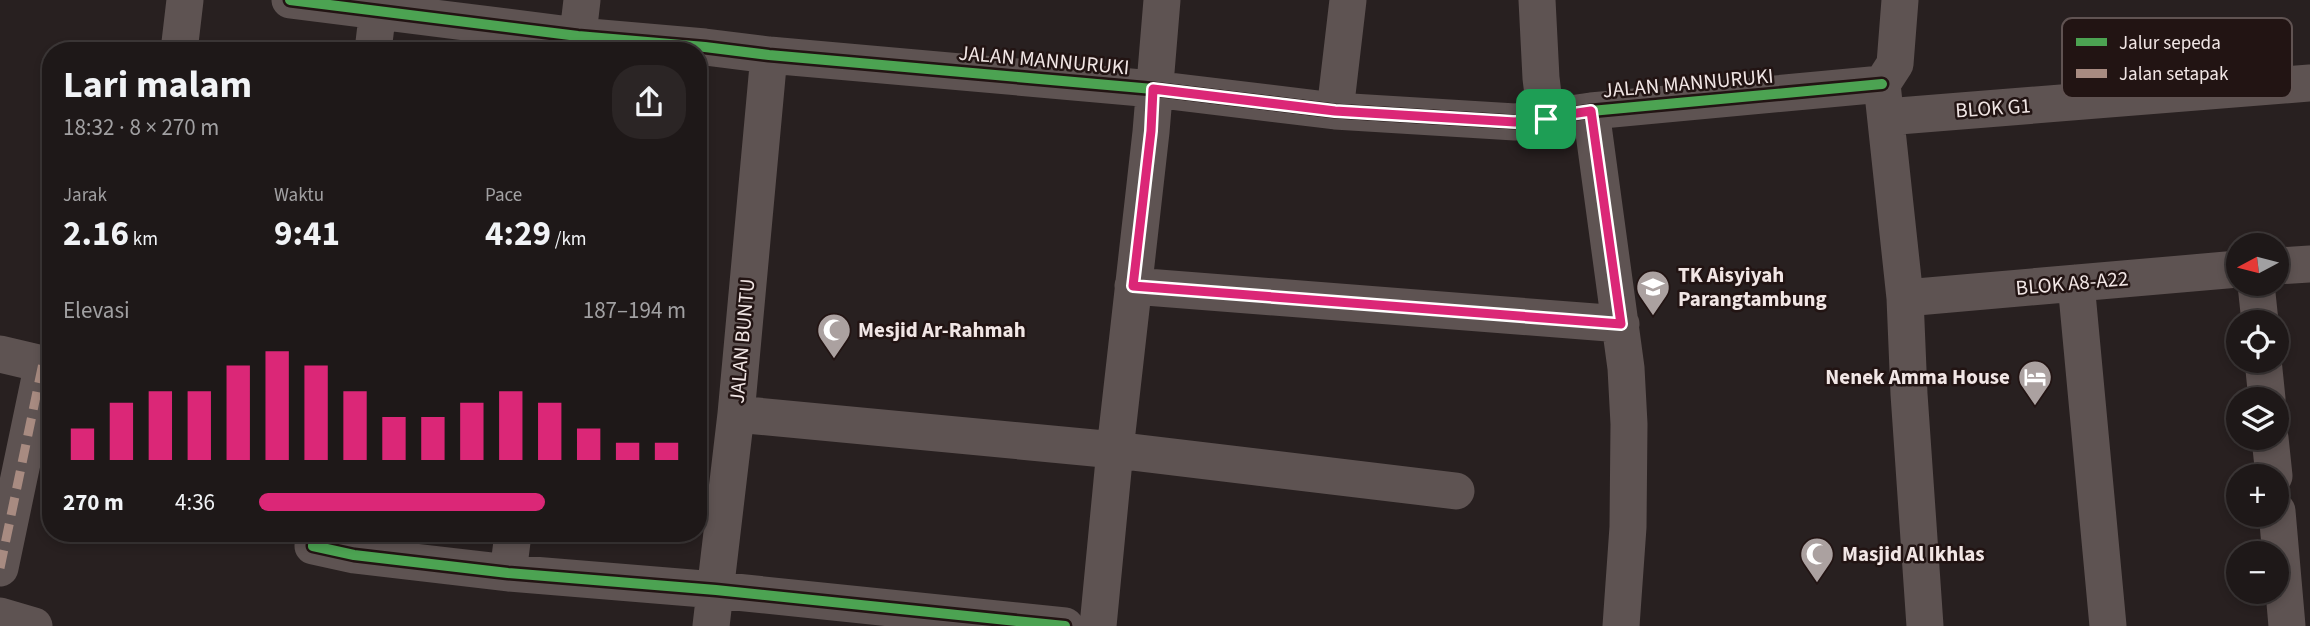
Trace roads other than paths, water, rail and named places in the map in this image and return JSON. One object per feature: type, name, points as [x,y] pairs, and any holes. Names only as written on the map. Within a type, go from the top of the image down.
[{"type":"street","points":[[180,42],[185,0]]},
{"type":"street","name":"JALAN MANNURUKI","points":[[290,0],[378,6],[572,42]]},
{"type":"street","points":[[577,42],[582,0]]},
{"type":"street","points":[[1098,626],[1163,0]]},
{"type":"street","points":[[1335,111],[1348,0]]},
{"type":"street","points":[[1536,0],[1546,119]]},
{"type":"street","points":[[1900,0],[1895,64],[1884,100],[1905,298],[1925,626]]},
{"type":"street","points":[[374,42],[378,6]]},
{"type":"street","name":"JALAN MANNURUKI","points":[[707,47],[1153,89],[1335,111],[1515,122],[1591,111],[1884,100]]},
{"type":"street","name":"JALAN BUNTU","points":[[711,626],[736,414],[769,55]]},
{"type":"street","name":"BLOK G1","points":[[2292,84],[2310,83]]},
{"type":"street","name":"BLOK G1","points":[[1884,100],[2062,93]]},
{"type":"street","points":[[1591,111],[1626,368],[1629,424],[1628,527],[1621,626]]},
{"type":"street","points":[[2289,265],[2310,264]]},
{"type":"street","name":"BLOK A8-A22","points":[[1905,298],[2226,270]]},
{"type":"street","points":[[2076,283],[2108,626]]},
{"type":"street","points":[[1133,286],[1621,324]]},
{"type":"street","points":[[0,354],[42,363]]},
{"type":"street","points":[[0,568],[42,386]]},
{"type":"street","points":[[736,414],[1115,450],[1457,491]]},
{"type":"street","points":[[2278,527],[2287,626]]},
{"type":"street","points":[[313,542],[313,547],[343,553],[508,573],[716,590],[1065,626]]},
{"type":"street","points":[[508,573],[512,542]]},
{"type":"street","points":[[0,616],[34,626]]},
{"type":"place","name":"TK Aisyiyah Parangtambung","points":[[1653,317]]},
{"type":"place","name":"Mesjid Ar-Rahmah","points":[[834,360]]},
{"type":"place","name":"Nenek Amma House","points":[[2035,407]]},
{"type":"place","name":"Masjid Al Ikhlas","points":[[1817,584]]}]
